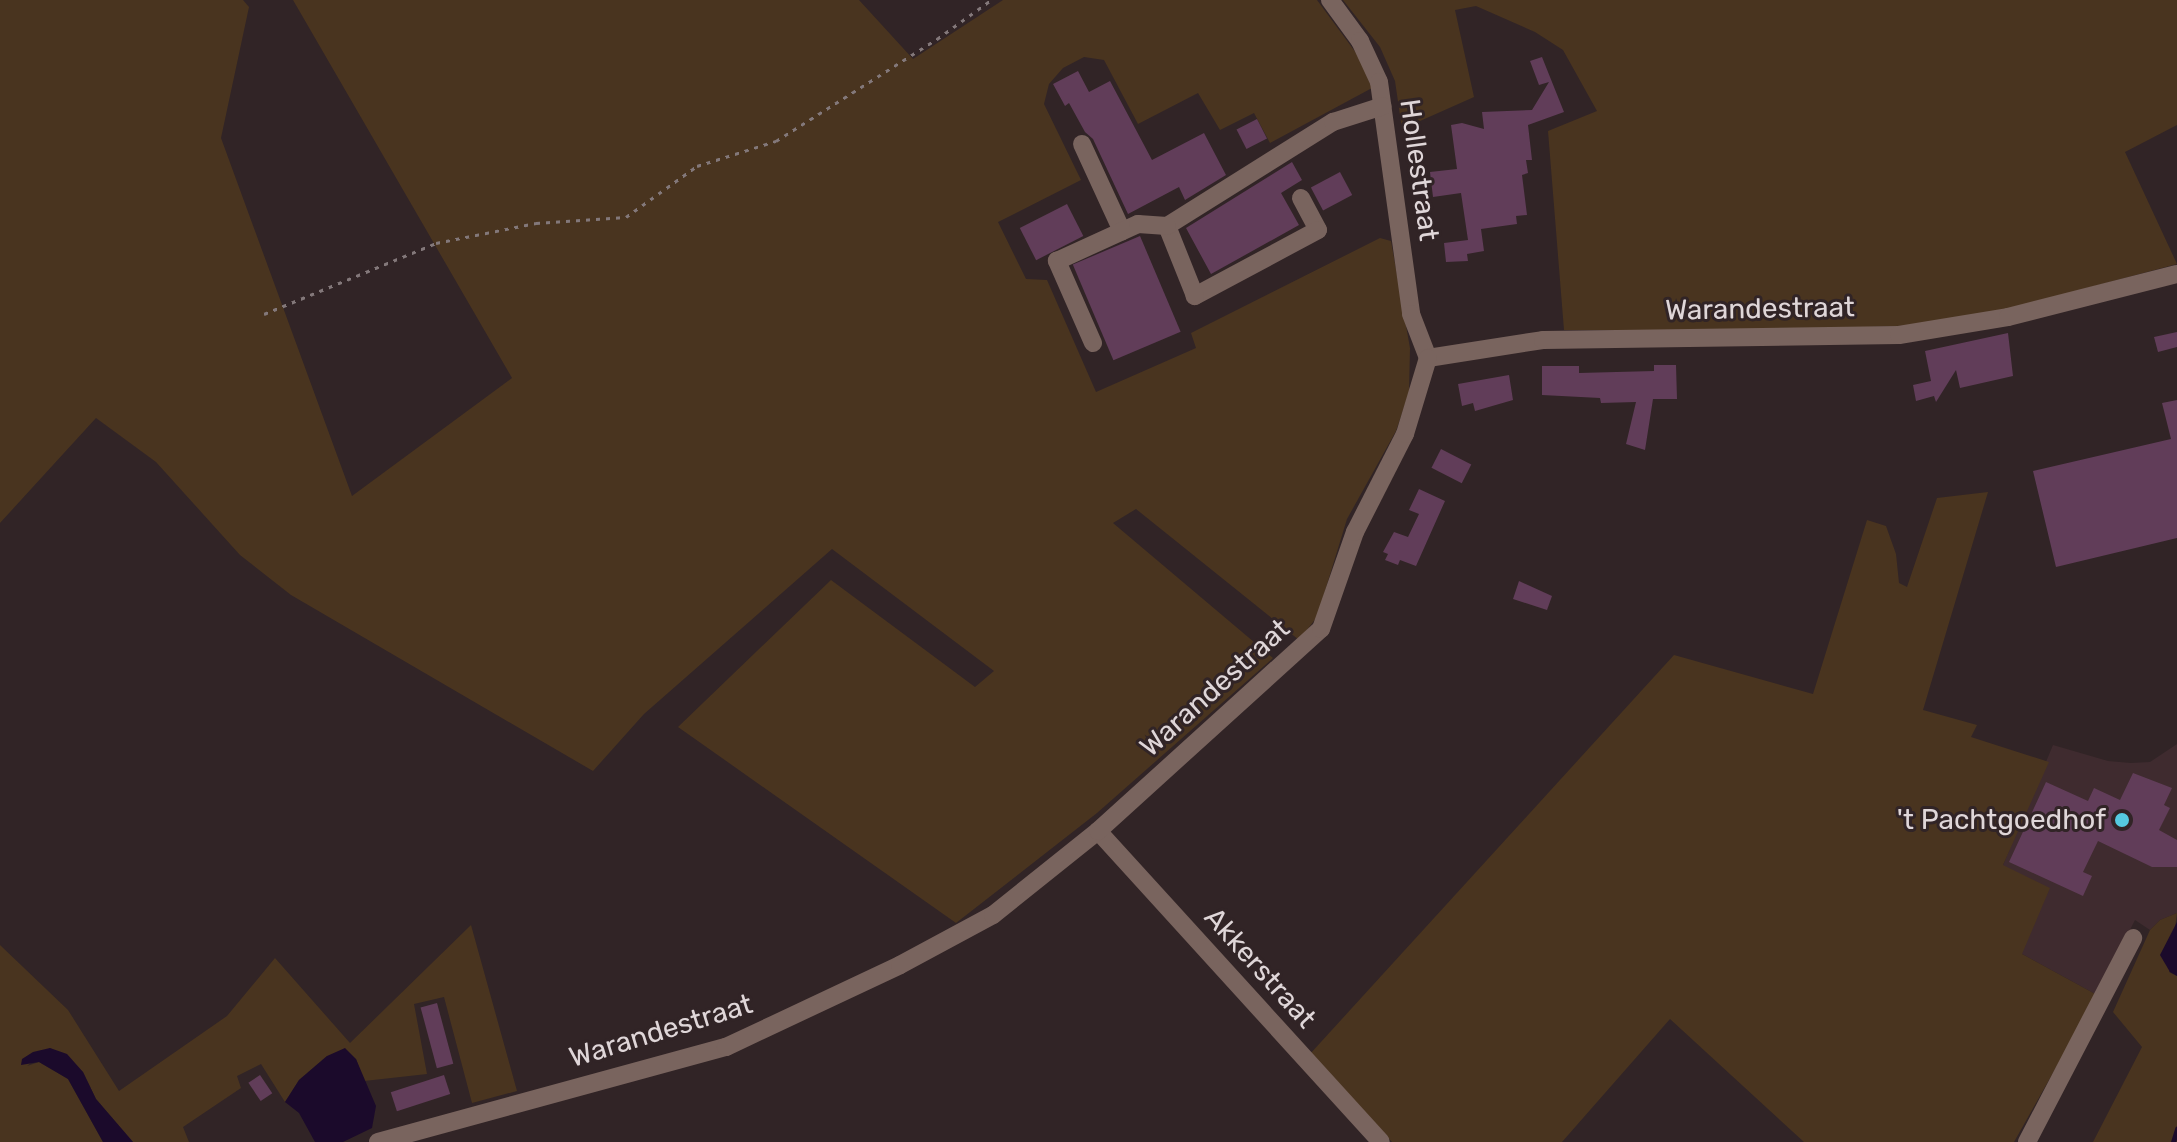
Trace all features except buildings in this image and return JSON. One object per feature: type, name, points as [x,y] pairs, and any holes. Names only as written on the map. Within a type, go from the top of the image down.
[{"type":"street","name":"Hollestraat","points":[[1330,0],[1371,62],[1383,106],[1411,314],[1428,358]]},
{"type":"street","points":[[1093,343],[1048,265],[1138,224],[1167,226],[1333,122],[1383,106]]},
{"type":"street","points":[[1082,144],[1122,231]]},
{"type":"street","points":[[1167,226],[1195,296],[1318,230],[1301,198]]},
{"type":"street","name":"Warandestraat","points":[[378,1142],[726,1047],[886,972],[993,915],[1098,831],[1321,629],[1355,532],[1405,434],[1428,358],[1543,340],[1899,335],[2008,317],[2177,274]]},
{"type":"street","name":"Akkerstraat","points":[[1098,831],[1381,1142]]},
{"type":"street","points":[[2027,1142],[2133,938]]},
{"type":"path","points":[[264,314],[436,243],[536,223],[626,217],[697,166],[776,141],[991,0]]},
{"type":"shaded area","points":[[0,0],[243,0],[249,7],[221,138],[352,496],[512,378],[293,0],[859,0],[913,59],[1003,0],[1317,0],[1359,57],[1372,88],[1270,143],[1254,113],[1220,130],[1198,93],[1138,124],[1104,60],[1084,57],[1063,68],[1049,84],[1044,104],[1081,180],[998,222],[1026,279],[1047,280],[1096,392],[1196,348],[1191,333],[1380,238],[1391,241],[1410,348],[1409,392],[1396,431],[1347,519],[1317,617],[1299,640],[1136,509],[1113,523],[1273,658],[1097,813],[956,923],[678,727],[831,580],[975,687],[994,671],[832,549],[644,714],[593,771],[291,595],[240,555],[156,462],[96,418],[0,523]]},
{"type":"shaded area","points":[[1343,0],[2177,0],[2177,125],[2125,152],[2177,264],[2009,309],[1924,325],[1781,330],[1564,330],[1548,131],[1597,111],[1563,50],[1535,32],[1476,6],[1455,10],[1474,97],[1402,129],[1395,81],[1380,47]]},
{"type":"shaded area","points":[[1988,492],[1923,710],[1977,725],[1971,737],[2049,762],[2003,865],[2050,888],[2022,954],[2097,995],[2014,1142],[1804,1142],[1670,1019],[1562,1142],[1392,1142],[1310,1054],[1674,655],[1813,694],[1867,520],[1886,526],[1896,554],[1899,583],[1907,587],[1937,498]]},
{"type":"shaded area","points":[[2177,744],[2177,913],[2160,920],[2150,930],[2135,920],[2097,995],[2022,954],[2003,865],[2053,745],[2108,761],[2131,763],[2150,762]]},
{"type":"shaded area","points":[[2177,913],[2169,972],[2177,976],[2177,1142],[2093,1142],[2142,1047],[2113,1012],[2150,930],[2160,920]]},
{"type":"shaded area","points":[[2177,922],[2177,976],[2170,972],[2160,955]]},
{"type":"shaded area","points":[[471,925],[517,1091],[472,1103],[444,997],[414,1004],[427,1074],[364,1081],[356,1059],[327,1056],[299,1080],[285,1102],[261,1064],[237,1076],[241,1088],[183,1127],[189,1142],[133,1142],[96,1099],[83,1072],[50,1048],[27,1066],[39,1062],[68,1079],[103,1142],[0,1142],[0,945],[68,1010],[119,1091],[227,1016],[275,958],[350,1043]]},
{"type":"shaded area","points":[[50,1048],[67,1054],[83,1072],[96,1099],[133,1142],[103,1142],[68,1079],[39,1062],[21,1065],[22,1059],[33,1052]]},
{"type":"shaded area","points":[[345,1048],[356,1059],[376,1106],[372,1128],[343,1142],[315,1142],[299,1113],[285,1102],[299,1080],[327,1056]]},
{"type":"waterway","points":[[2173,1142],[2177,1129]]},
{"type":"place","name":"'t Pachtgoedhof","points":[[2122,820]]}]
